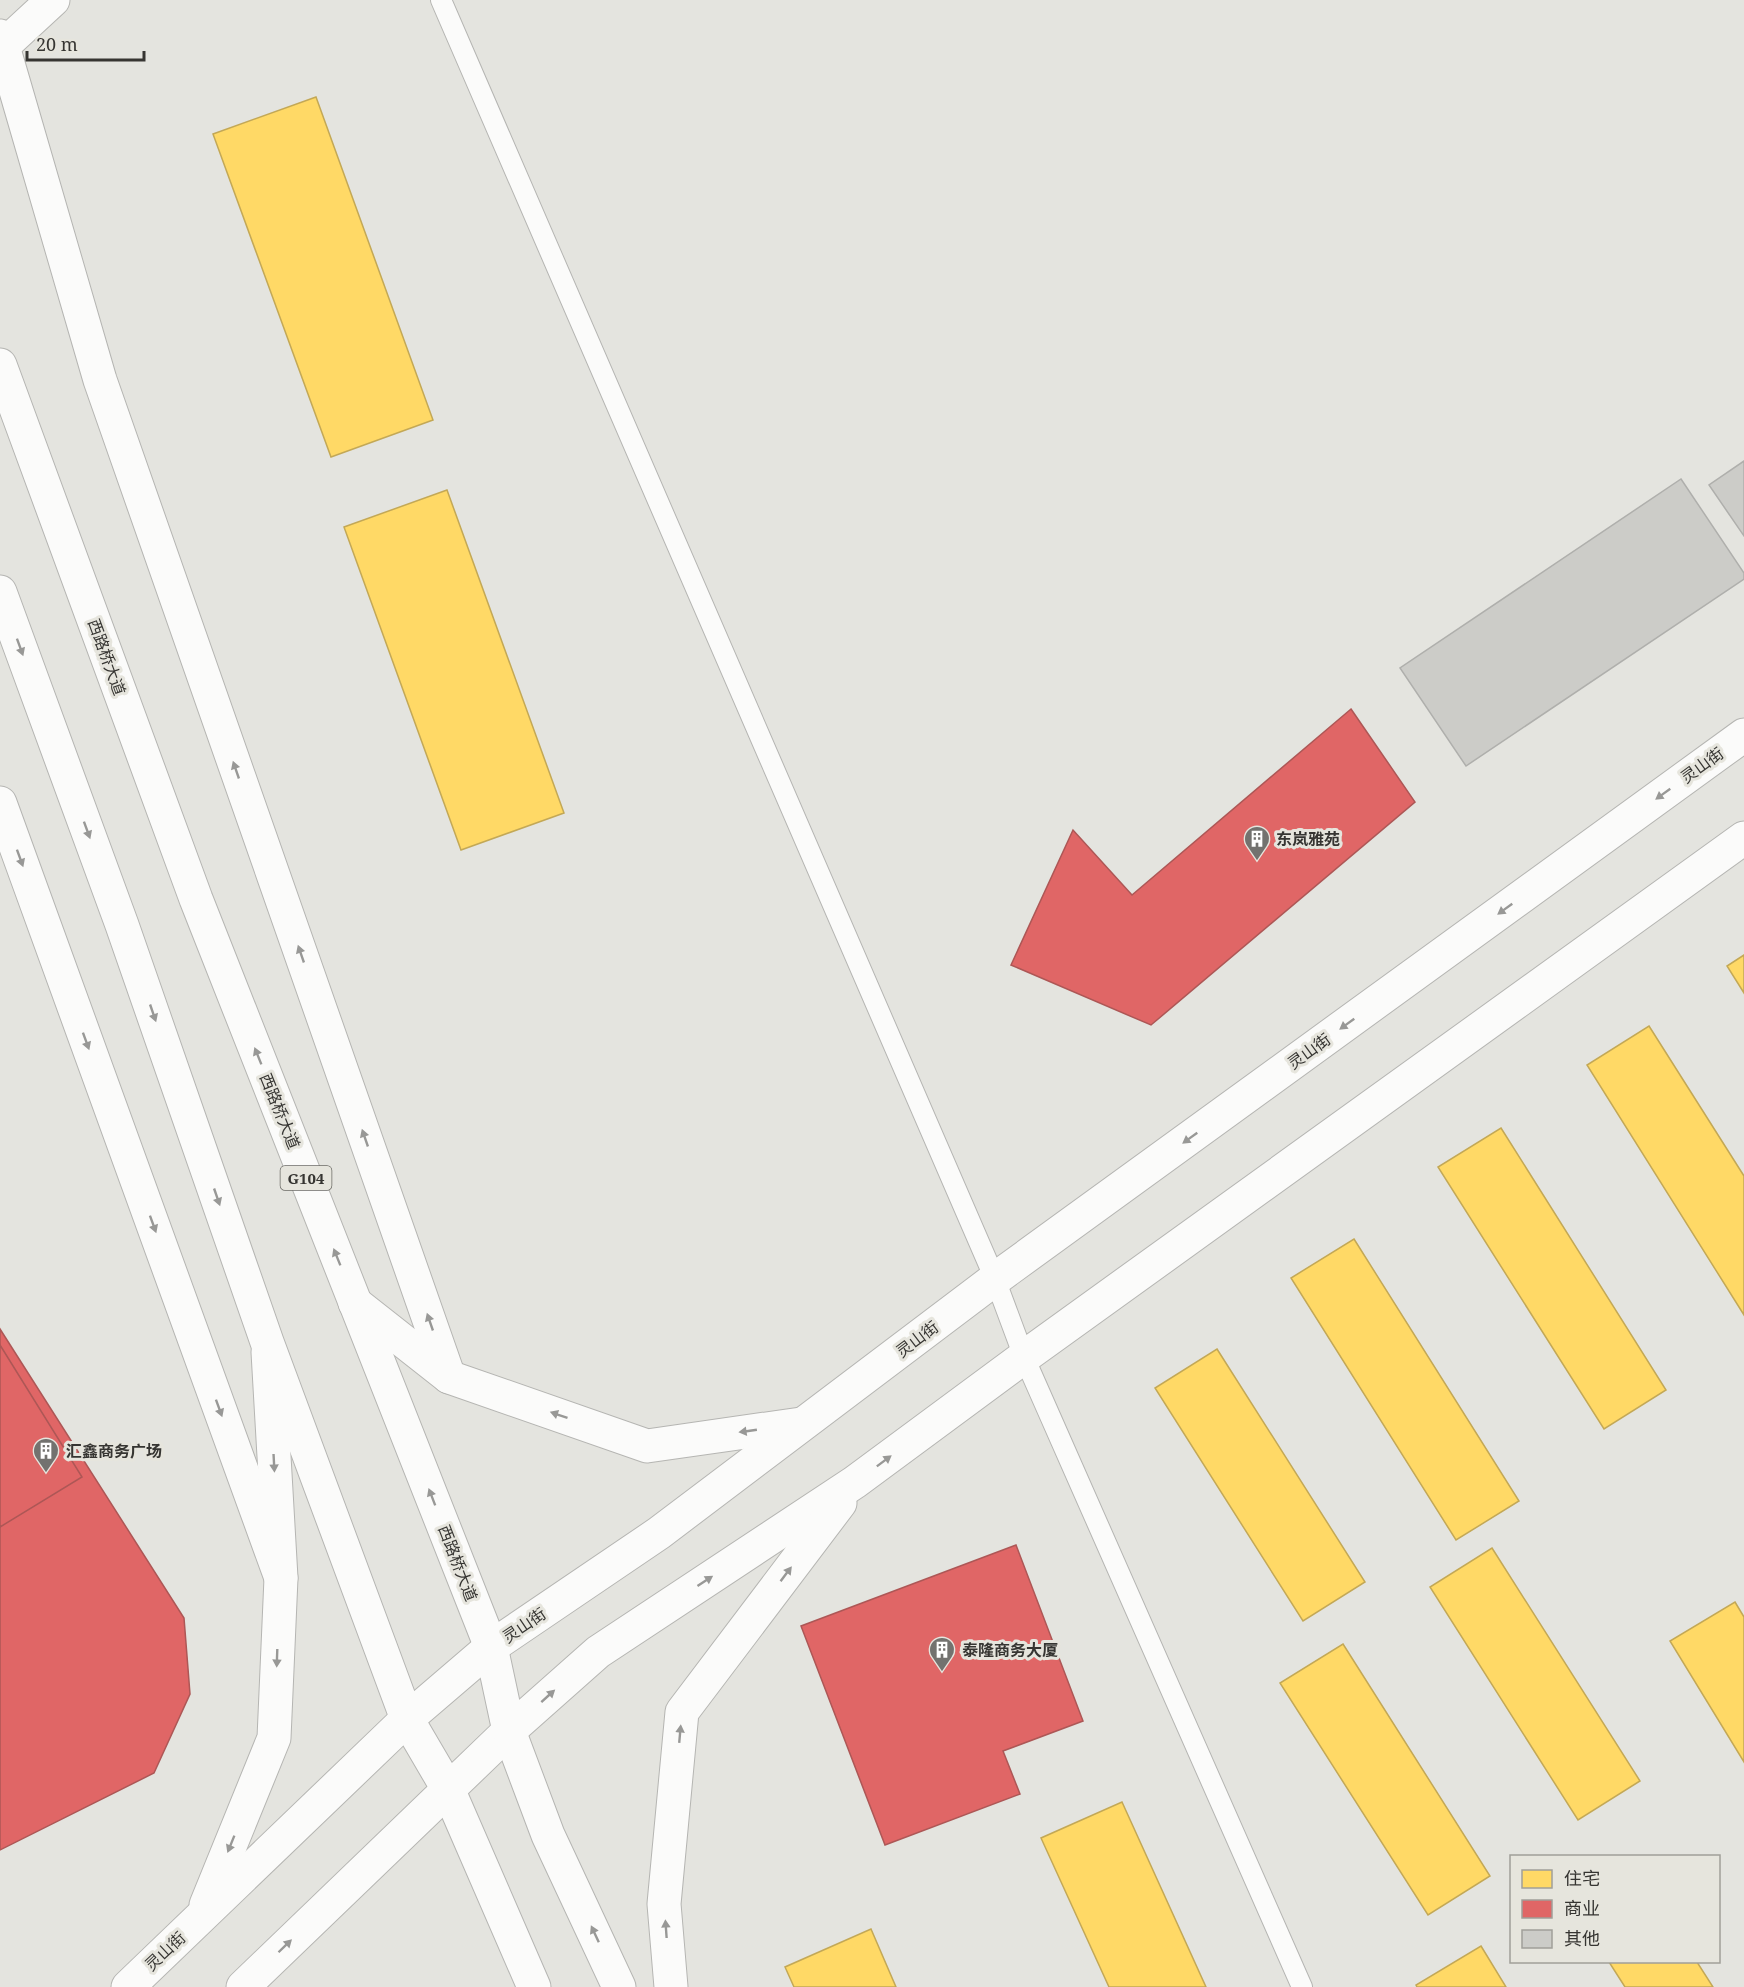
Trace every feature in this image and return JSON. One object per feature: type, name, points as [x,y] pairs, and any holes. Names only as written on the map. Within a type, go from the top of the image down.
[{"type":"main road","points":[[53,0],[1,44],[100,380],[449,1377]]},
{"type":"main road","name":"西路桥大道","points":[[0,364],[196,899],[491,1647],[509,1731],[548,1835],[620,1987]]},
{"type":"main road","points":[[0,592],[122,925],[267,1342],[407,1719],[448,1789],[534,1987]]},
{"type":"main road","name":"灵山街","points":[[128,1987],[407,1719],[491,1647],[659,1533],[995,1280],[1744,735]]},
{"type":"main road","points":[[0,803],[281,1578]]},
{"type":"main road","points":[[243,1987],[509,1731],[598,1652],[855,1482],[1024,1357],[1744,838]]},
{"type":"main road","points":[[355,1303],[449,1377],[647,1446],[806,1423]]},
{"type":"main road","points":[[201,1918],[274,1738],[281,1578],[267,1342]]},
{"type":"main road","points":[[671,1987],[664,1904],[682,1712],[855,1482]]},
{"type":"lane","points":[[441,0],[995,1280],[1024,1357],[1302,1987]]},
{"type":"building: 住宅","points":[[316,97],[433,420],[331,457],[213,134]]},
{"type":"building: 住宅","points":[[447,490],[564,813],[461,850],[344,527]]},
{"type":"building: 住宅","points":[[1744,955],[1744,993],[1727,966]]},
{"type":"building: 住宅","points":[[1649,1026],[1744,1176],[1744,1315],[1587,1065]]},
{"type":"building: 住宅","points":[[1501,1128],[1666,1390],[1604,1429],[1438,1167]]},
{"type":"building: 住宅","points":[[1354,1239],[1519,1501],[1456,1540],[1291,1278]]},
{"type":"building: 住宅","points":[[1217,1349],[1365,1582],[1303,1621],[1155,1388]]},
{"type":"building: 住宅","points":[[1492,1548],[1640,1781],[1578,1820],[1430,1587]]},
{"type":"building: 住宅","points":[[1735,1602],[1744,1617],[1744,1762],[1670,1641]]},
{"type":"building: 住宅","points":[[1343,1644],[1490,1876],[1428,1915],[1280,1683]]},
{"type":"building: 住宅","points":[[1122,1802],[1206,1987],[1109,1987],[1041,1838]]},
{"type":"building: 住宅","points":[[871,1929],[896,1987],[794,1987],[785,1967]]},
{"type":"building: 住宅","points":[[1481,1946],[1506,1987],[1417,1987],[1416,1985]]},
{"type":"building: 住宅","points":[[1610,1963],[1698,1963],[1713,1987],[1625,1987]]},
{"type":"building: 商业","name":"东岚雅苑","points":[[1351,709],[1415,802],[1151,1025],[1011,965],[1073,830],[1132,895]]},
{"type":"building: 商业","name":"汇鑫商务广场","points":[[0,1329],[184,1618],[190,1694],[154,1773],[0,1850]]},
{"type":"building: 商业","points":[[0,1345],[82,1477],[0,1527]]},
{"type":"building: 商业","name":"泰隆商务大厦","points":[[1016,1545],[1083,1721],[1003,1751],[1020,1794],[885,1845],[801,1626]]},
{"type":"building: 其他","points":[[1744,461],[1744,536],[1709,485]]},
{"type":"building: 其他","points":[[1681,479],[1744,573],[1744,579],[1466,766],[1400,668]]},
{"type":"place","name":"东岚雅苑","points":[[1257,862]]},
{"type":"place","name":"汇鑫商务广场","points":[[46,1474]]},
{"type":"place","name":"泰隆商务大厦","points":[[942,1673]]}]
